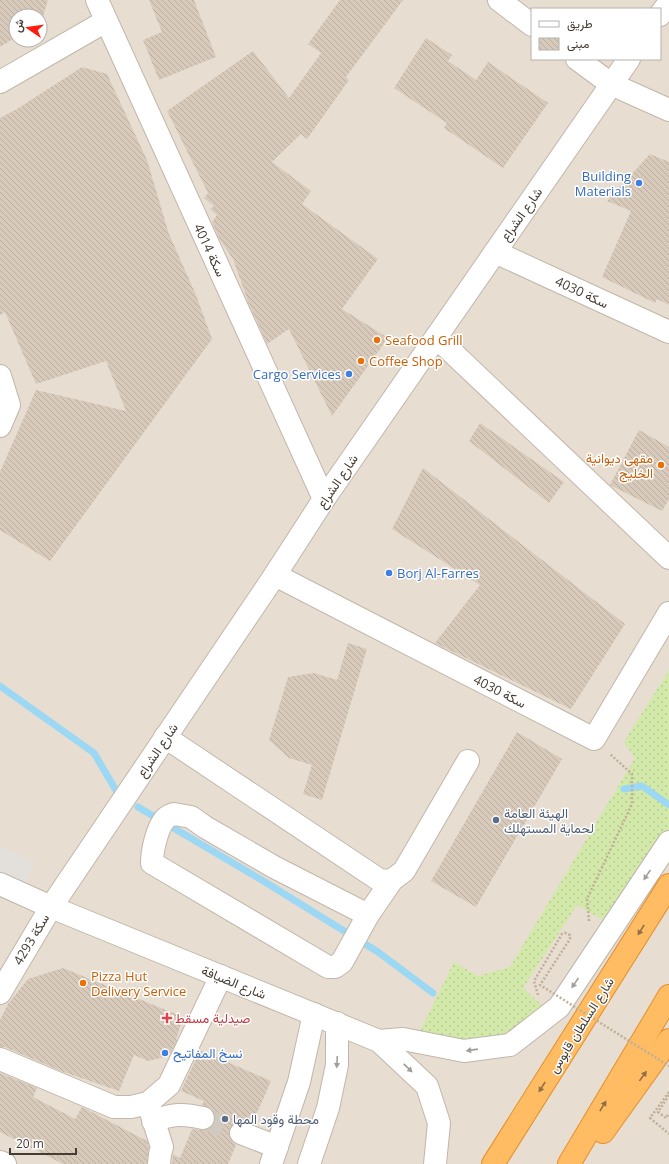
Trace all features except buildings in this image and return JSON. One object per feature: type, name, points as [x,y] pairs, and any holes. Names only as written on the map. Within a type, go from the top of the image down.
[{"type":"highway","name":"شارع السلطان قابوس","points":[[493,1164],[669,885]]},
{"type":"highway","points":[[569,1164],[669,996]]},
{"type":"highway","points":[[580,1164],[669,1040]]},
{"type":"street","name":"سكة 4014","points":[[97,0],[324,499]]},
{"type":"street","points":[[498,0],[531,24]]},
{"type":"street","points":[[661,14],[669,3]]},
{"type":"street","points":[[0,82],[106,21]]},
{"type":"street","points":[[579,60],[611,84],[669,110]]},
{"type":"street","name":"شارع الشراع","points":[[51,907],[275,575],[324,499],[628,60]]},
{"type":"street","name":"سكة 4030","points":[[495,252],[669,332]]},
{"type":"street","points":[[436,337],[669,558]]},
{"type":"street","points":[[0,376],[9,405],[0,426]]},
{"type":"street","name":"سكة 4030","points":[[275,575],[594,739]]},
{"type":"street","points":[[594,739],[669,613]]},
{"type":"street","points":[[166,737],[381,881],[392,880]]},
{"type":"street","points":[[368,915],[274,867],[205,827],[191,817],[174,814],[165,819],[158,833],[152,855],[152,863],[328,967],[335,966],[342,962],[368,915],[392,880],[404,871],[468,761]]},
{"type":"street","points":[[379,1041],[403,1039],[464,1051],[510,1045],[559,1007],[669,842]]},
{"type":"street","name":"شارع الضيافة","points":[[0,884],[51,907],[379,1041]]},
{"type":"street","name":"سكة 4293","points":[[0,993],[51,907]]},
{"type":"street","points":[[151,1112],[169,1085],[221,976]]},
{"type":"street","points":[[241,1133],[274,1156],[300,1082],[314,1014]]},
{"type":"street","points":[[309,1164],[328,1108],[338,1065],[337,1024]]},
{"type":"street","points":[[379,1041],[427,1086],[439,1123],[435,1164]]},
{"type":"street","points":[[0,1059],[114,1107],[130,1107],[169,1116],[186,1114],[203,1118]]},
{"type":"street","points":[[151,1112],[162,1148],[159,1164]]},
{"type":"street","points":[[0,1162],[5,1164]]},
{"type":"path","points":[[589,916],[587,899],[632,804],[632,774],[594,739]]},
{"type":"path","points":[[538,995],[534,981],[562,934],[565,933],[570,935],[570,939],[540,985],[669,1066]]},
{"type":"path","points":[[669,1092],[650,1118],[669,1134]]},
{"type":"path","points":[[669,1095],[658,1112],[666,1118],[669,1113]]},
{"type":"shaded area","points":[[0,0],[669,0],[669,1164],[0,1164]]},
{"type":"shaded area","points":[[0,846],[35,862],[24,887],[0,876]]},
{"type":"green space","points":[[669,670],[669,829],[605,921],[577,905],[523,988],[545,1008],[508,1038],[465,1045],[417,1037],[454,962],[478,976],[510,967],[635,758],[624,742]]},
{"type":"waterway","points":[[0,686],[94,753],[117,792]]},
{"type":"waterway","points":[[624,789],[642,786],[669,805]]},
{"type":"waterway","points":[[138,807],[265,882],[378,952],[433,993]]},
{"type":"tunnel","points":[[203,1118],[241,1133]]},
{"type":"place","name":"Building Materials","points":[[639,183]]},
{"type":"place","name":"Seafood Grill","points":[[377,340]]},
{"type":"place","name":"Coffee Shop","points":[[361,361]]},
{"type":"place","name":"Cargo Services","points":[[349,374]]},
{"type":"place","name":"مقهى ديوانية الخليج","points":[[661,465]]},
{"type":"place","name":"Borj Al-Farres","points":[[389,573]]},
{"type":"place","name":"الهيئة العامة لحماية المستهلك","points":[[496,820]]},
{"type":"place","name":"Pizza Hut Delivery Service","points":[[83,983]]},
{"type":"place","name":"صيدلية مسقط","points":[[167,1018]]},
{"type":"place","name":"نسخ المفاتيح","points":[[165,1053]]},
{"type":"place","name":"محطة وقود المها","points":[[225,1119]]}]
